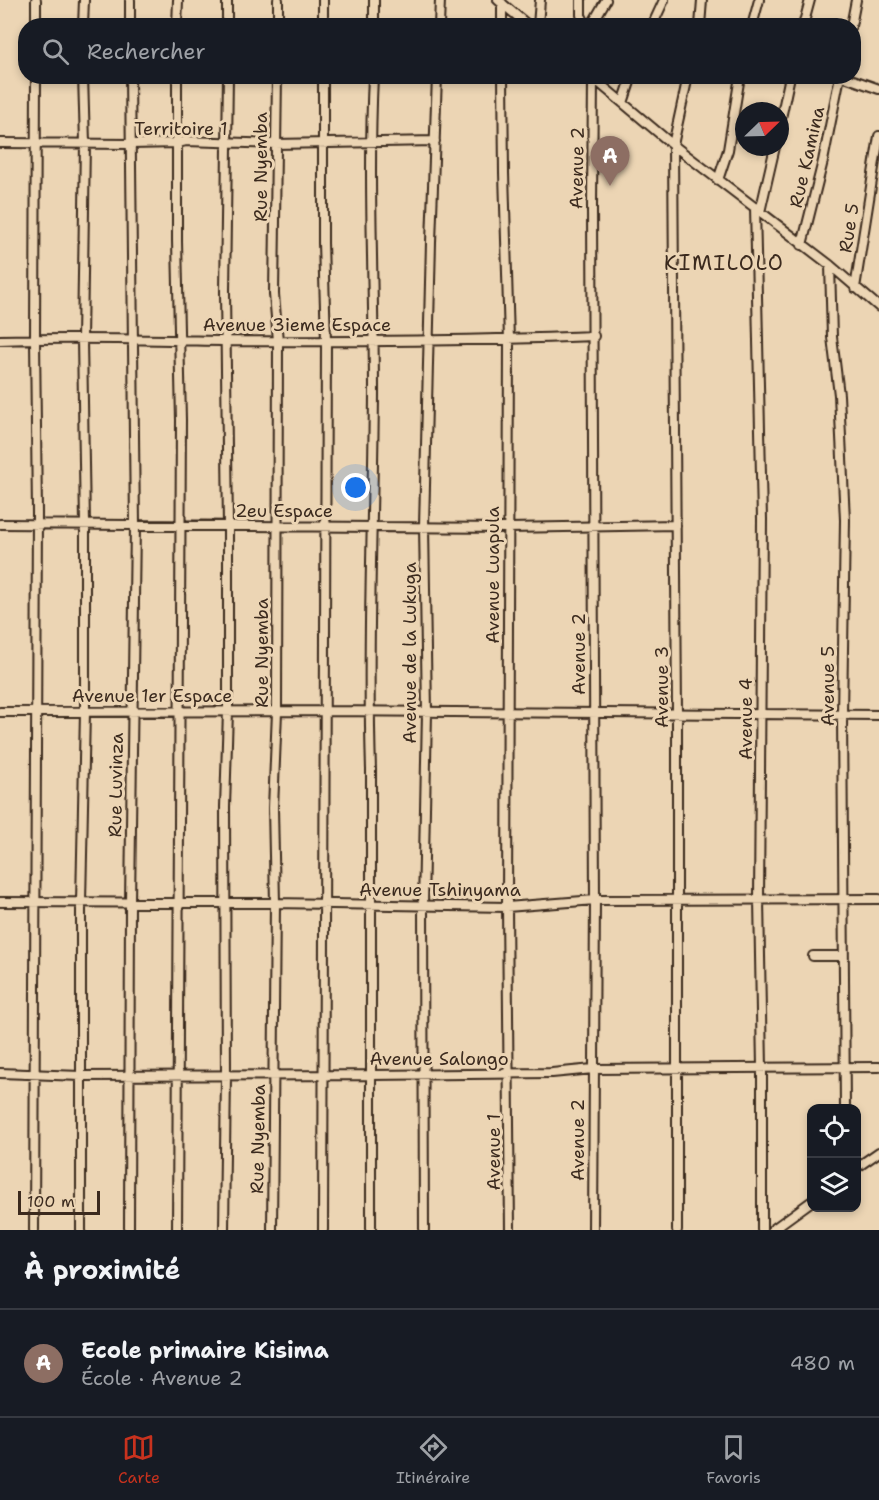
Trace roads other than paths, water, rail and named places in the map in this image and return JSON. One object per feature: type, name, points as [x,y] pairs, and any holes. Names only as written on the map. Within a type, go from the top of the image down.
[{"type":"street","points":[[36,0],[36,18]]},
{"type":"street","points":[[83,18],[84,0]]},
{"type":"street","points":[[130,0],[130,18]]},
{"type":"street","points":[[177,0],[177,18]]},
{"type":"street","points":[[227,0],[227,18]]},
{"type":"street","points":[[278,0],[278,18]]},
{"type":"street","points":[[323,0],[323,18]]},
{"type":"street","points":[[374,0],[374,18]]},
{"type":"street","points":[[439,18],[440,0]]},
{"type":"street","points":[[493,0],[501,1],[520,18]]},
{"type":"street","points":[[539,18],[540,0]]},
{"type":"street","points":[[580,0],[582,18]]},
{"type":"street","points":[[596,18],[606,0]]},
{"type":"street","points":[[656,18],[664,0]]},
{"type":"street","points":[[701,18],[702,0]]},
{"type":"street","points":[[754,18],[759,0]]},
{"type":"street","points":[[805,18],[810,0]]},
{"type":"street","points":[[852,18],[856,0]]},
{"type":"street","points":[[501,1],[502,18]]},
{"type":"street","points":[[861,83],[879,89]]},
{"type":"street","points":[[34,1230],[37,523],[36,84]]},
{"type":"street","points":[[81,1230],[81,902],[85,712],[82,340],[85,143],[83,84]]},
{"type":"street","name":"Rue Luvinza","points":[[129,1230],[135,525],[130,84]]},
{"type":"street","points":[[177,84],[181,525],[177,1230]]},
{"type":"street","points":[[224,1230],[225,807],[228,711],[225,243],[228,84]]},
{"type":"street","name":"Rue Nyemba","points":[[272,1230],[275,903],[273,808],[277,712],[278,341],[274,294],[277,84]]},
{"type":"street","points":[[323,84],[323,243],[326,341],[323,1230]]},
{"type":"street","points":[[371,1230],[372,770],[369,712],[373,526],[374,340],[371,241],[373,84]]},
{"type":"street","name":"Avenue de la Lukuga","points":[[424,1230],[423,906],[426,713],[424,526],[437,84]]},
{"type":"street","name":"Avenue Luapula","points":[[503,84],[509,340],[507,907],[509,1074]]},
{"type":"street","name":"Avenue 2","points":[[593,84],[595,900],[593,1230]]},
{"type":"street","points":[[601,84],[673,145],[830,265],[879,307]]},
{"type":"street","points":[[623,103],[629,84]]},
{"type":"street","name":"Avenue 3","points":[[677,1230],[677,713],[673,145],[686,84]]},
{"type":"street","points":[[718,180],[728,150],[739,84]]},
{"type":"street","points":[[784,102],[788,84]]},
{"type":"street","name":"Rue Kamina","points":[[802,245],[839,84]]},
{"type":"street","name":"Rue 5","points":[[855,288],[879,136]]},
{"type":"street","name":"Territoire 1","points":[[0,143],[131,144],[186,141],[275,144],[435,141]]},
{"type":"street","name":"Avenue 4","points":[[762,1230],[759,899],[762,519],[758,210],[773,156]]},
{"type":"street","name":"Avenue 5","points":[[830,265],[832,337],[838,395],[845,520],[842,715],[845,1104]]},
{"type":"street","name":"Avenue 3ieme Espace","points":[[0,340],[428,341],[594,336]]},
{"type":"street","name":"2eu Espace","points":[[0,524],[508,528],[676,525]]},
{"type":"street","name":"Avenue 1er Espace","points":[[0,712],[325,711],[879,715]]},
{"type":"street","name":"Avenue Tshinyama","points":[[0,903],[275,903],[507,907],[595,900],[879,899]]},
{"type":"street","points":[[813,956],[843,956]]},
{"type":"street","name":"Avenue Salongo","points":[[0,1073],[81,1076],[130,1074],[371,1075],[509,1074],[593,1069],[879,1067]]},
{"type":"street","name":"Avenue 1","points":[[509,1074],[510,1230]]},
{"type":"street","points":[[861,1165],[879,1152]]},
{"type":"street","points":[[772,1230],[807,1205]]},
{"type":"place","name":"Ecole primaire Kisima","points":[[610,186]]},
{"type":"district","name":"KIMILOLO","points":[[724,263]]}]
